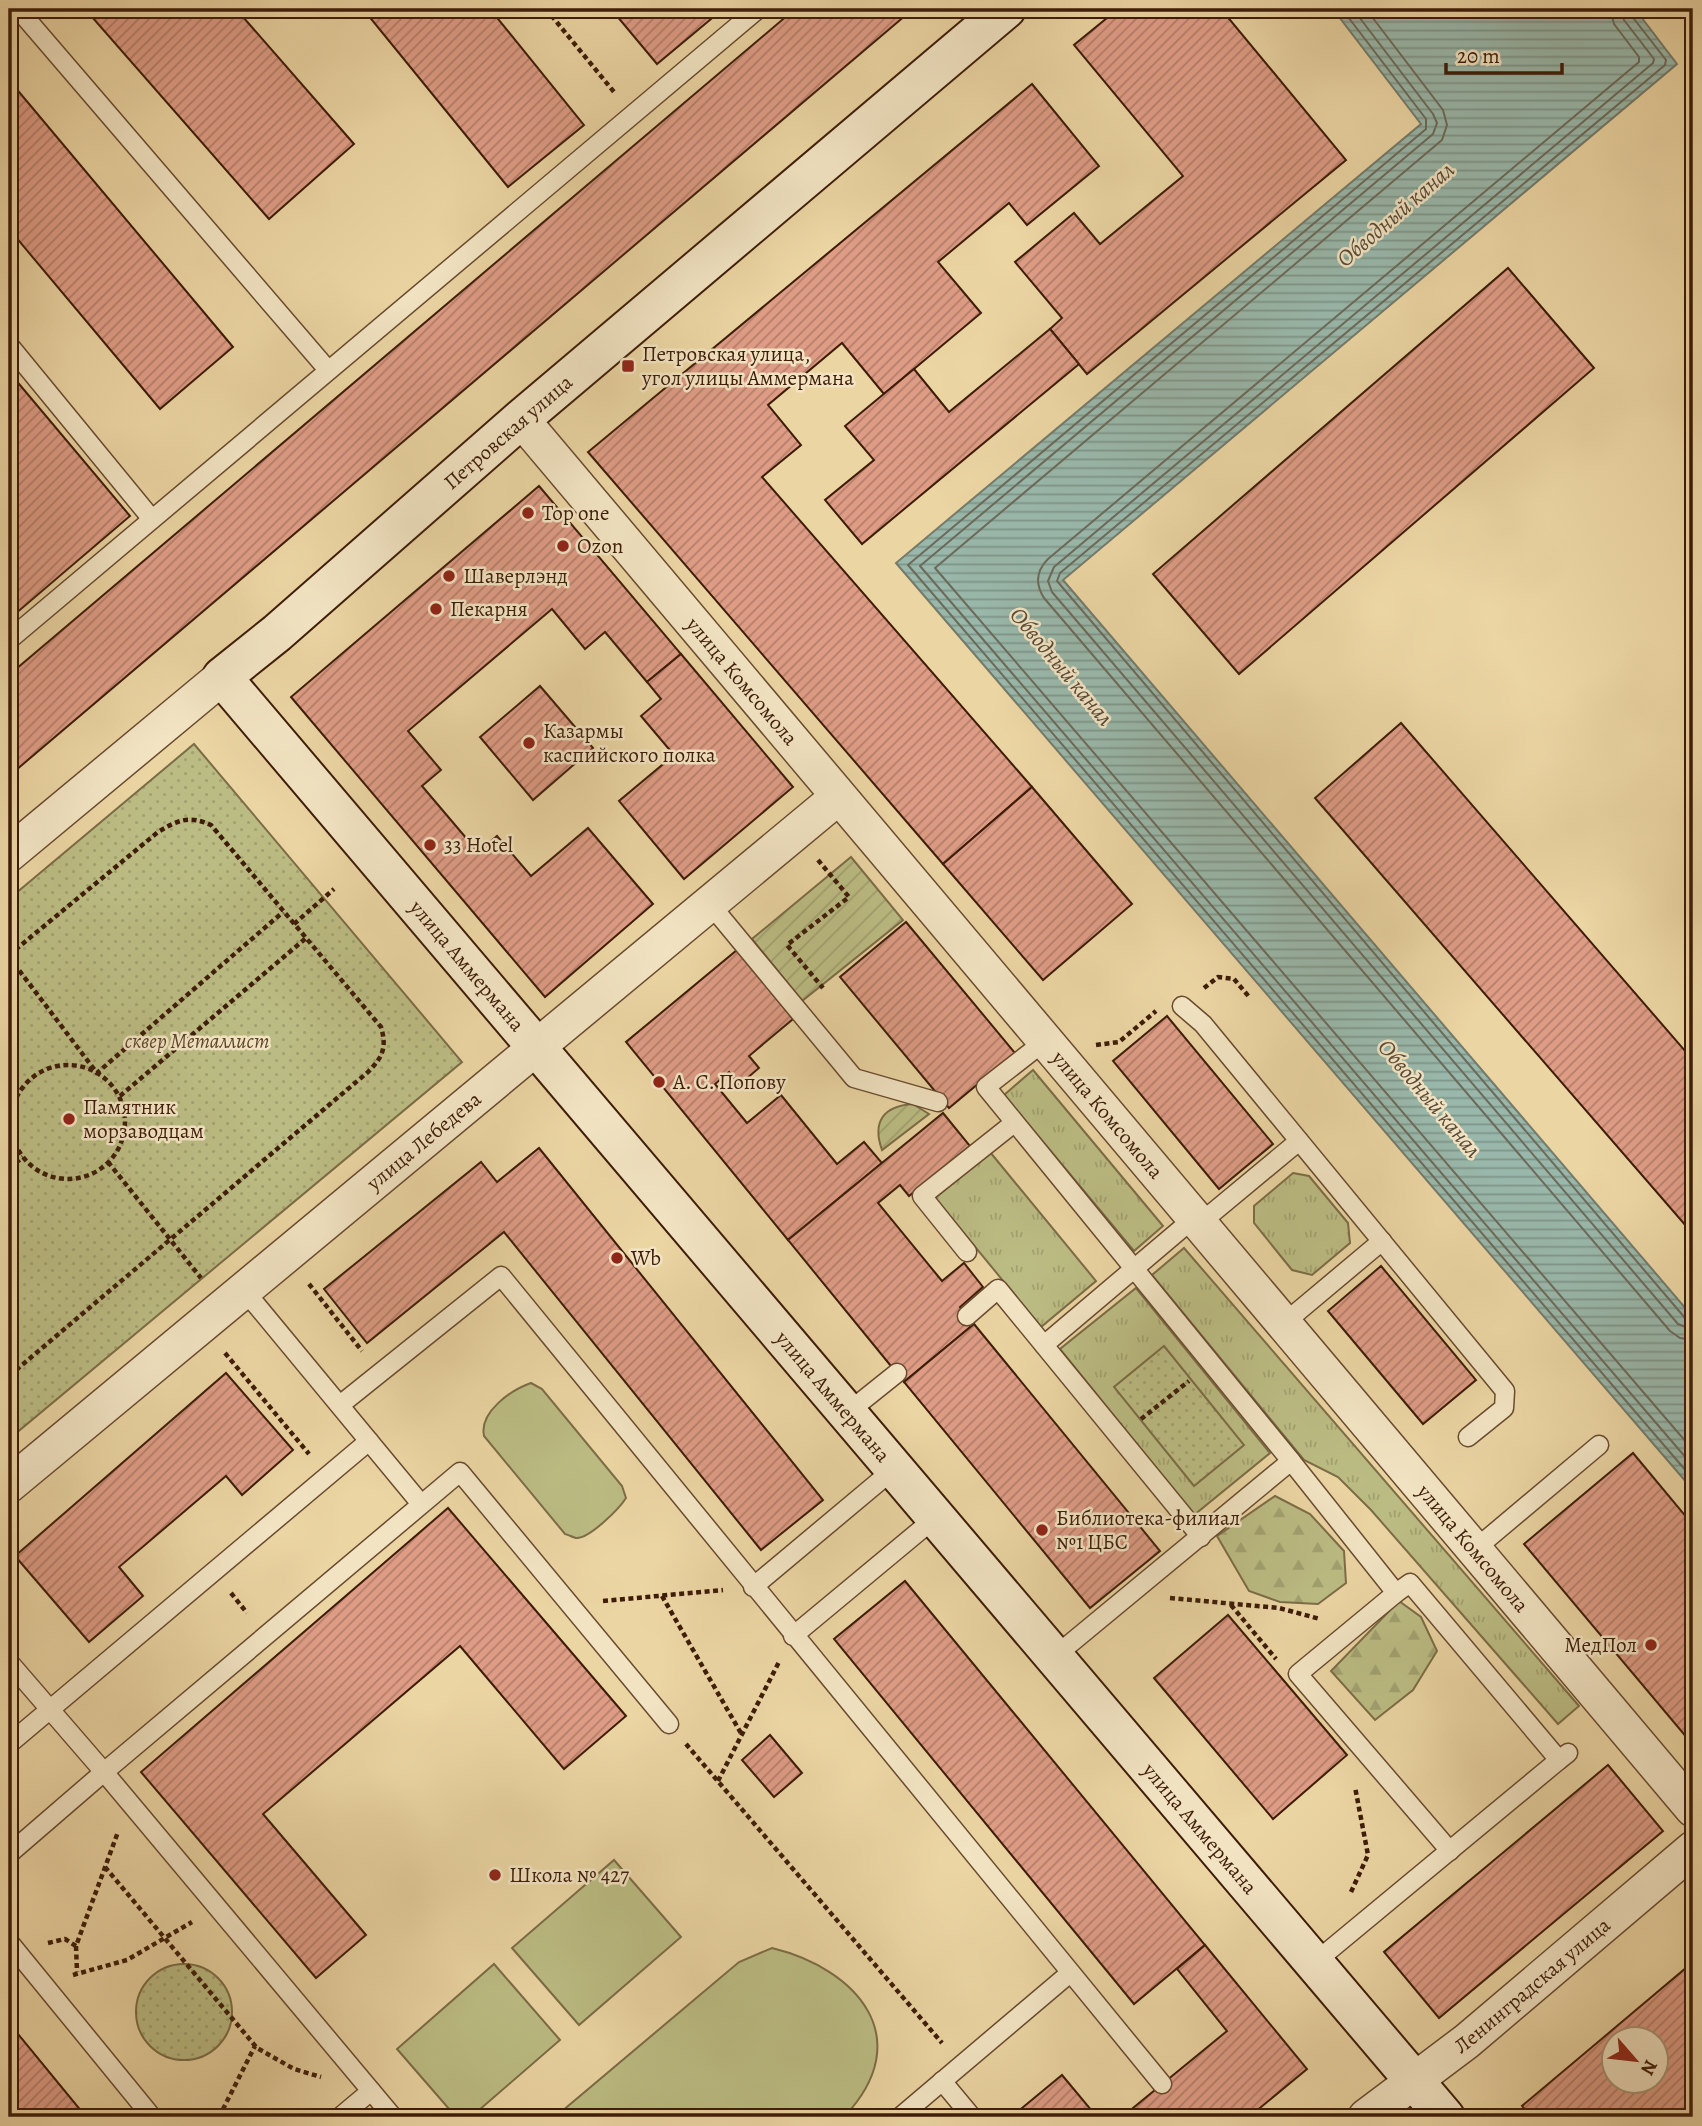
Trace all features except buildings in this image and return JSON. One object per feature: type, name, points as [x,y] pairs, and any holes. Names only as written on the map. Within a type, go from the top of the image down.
[{"type":"street","name":"Петровская улица","points":[[9,854],[277,633],[522,419],[1006,9]]},
{"type":"street","name":"улица Комсомола","points":[[522,419],[1693,1809]]},
{"type":"street","name":"улица Аммермана","points":[[222,677],[1054,1657],[1325,1953],[1414,2081],[1445,2117]]},
{"type":"street","name":"улица Лебедева","points":[[9,1485],[838,797]]},
{"type":"street","name":"Ленинградская улица","points":[[1366,2117],[1467,2041],[1693,1849]]},
{"type":"lane","points":[[18,9],[328,369]]},
{"type":"lane","points":[[9,640],[151,517],[758,9]]},
{"type":"lane","points":[[9,345],[151,517]]},
{"type":"lane","points":[[710,904],[854,1078],[938,1102]]},
{"type":"lane","points":[[1182,1006],[1203,1024],[1505,1391],[1503,1408],[1468,1437]]},
{"type":"lane","points":[[1045,1041],[986,1087],[1396,1593]]},
{"type":"lane","points":[[967,1252],[922,1196],[1014,1122]]},
{"type":"lane","points":[[1044,1345],[1134,1268],[1299,1141]]},
{"type":"lane","points":[[1283,1324],[1382,1241]]},
{"type":"lane","points":[[340,1405],[501,1276],[1162,2084]]},
{"type":"lane","points":[[967,1316],[998,1289],[1201,1537]]},
{"type":"lane","points":[[244,1290],[421,1504]]},
{"type":"lane","points":[[847,1413],[897,1373]]},
{"type":"lane","points":[[9,1744],[369,1441]]},
{"type":"lane","points":[[1474,1550],[1599,1445]]},
{"type":"lane","points":[[1054,1657],[1290,1461]]},
{"type":"lane","points":[[753,1587],[894,1469]]},
{"type":"lane","points":[[9,1854],[460,1472],[669,1724]]},
{"type":"lane","points":[[793,1636],[936,1518]]},
{"type":"lane","points":[[1325,1953],[1450,1851],[1563,1757],[1410,1583],[1298,1674],[1450,1851]]},
{"type":"lane","points":[[9,1662],[393,2117]]},
{"type":"lane","points":[[12,1946],[152,2117]]},
{"type":"lane","points":[[900,2117],[1070,1973]]},
{"type":"lane","points":[[942,2081],[972,2117]]},
{"type":"lane","points":[[341,2117],[370,2091]]},
{"type":"path","points":[[546,9],[633,114]]},
{"type":"path","points":[[9,1376],[381,1059],[386,1042],[382,1027],[211,825],[193,817],[175,821],[158,832],[9,956],[97,1073],[120,1097],[125,1114],[124,1134],[117,1153],[108,1162],[86,1177],[66,1180],[46,1176],[23,1157],[11,1132],[10,1114],[16,1096],[26,1081],[41,1070],[59,1064],[77,1065],[97,1073]]},
{"type":"path","points":[[816,856],[849,897],[787,945],[823,988]]},
{"type":"path","points":[[294,924],[334,889]]},
{"type":"path","points":[[97,1073],[284,912]]},
{"type":"path","points":[[120,1097],[306,938]]},
{"type":"path","points":[[1086,1047],[1119,1042],[1166,1003],[1182,1006],[1218,977],[1234,979],[1250,998]]},
{"type":"path","points":[[9,1168],[23,1157]]},
{"type":"path","points":[[108,1162],[209,1286]]},
{"type":"path","points":[[306,1280],[380,1373]]},
{"type":"path","points":[[222,1350],[328,1476]]},
{"type":"path","points":[[1140,1419],[1191,1380]]},
{"type":"path","points":[[570,1605],[753,1587]]},
{"type":"path","points":[[227,1589],[252,1619]]},
{"type":"path","points":[[1135,1591],[1183,1601],[1279,1608],[1314,1616],[1346,1634]]},
{"type":"path","points":[[662,1596],[742,1735]]},
{"type":"path","points":[[1231,1605],[1288,1673],[1298,1674]]},
{"type":"path","points":[[718,1781],[793,1636]]},
{"type":"path","points":[[669,1724],[961,2065]]},
{"type":"path","points":[[1325,1953],[1368,1855],[1347,1755],[1350,1734]]},
{"type":"path","points":[[76,1972],[76,1946],[128,1801]]},
{"type":"path","points":[[106,1867],[255,2046],[294,2069],[370,2091]]},
{"type":"path","points":[[52,1994],[76,1972],[127,1959],[166,1939],[216,1906]]},
{"type":"path","points":[[12,1946],[65,1940],[76,1946]]},
{"type":"path","points":[[219,2117],[255,2046]]},
{"type":"green space","name":"сквер Металлист","points":[[194,744],[462,1062],[9,1439],[9,899]]},
{"type":"green space","points":[[851,857],[903,920],[802,1001],[752,939]]},
{"type":"green space","points":[[1033,1070],[1163,1226],[1134,1251],[1004,1095]]},
{"type":"green space","points":[[913,1104],[929,1114],[882,1150],[878,1131],[882,1117],[894,1108]]},
{"type":"green space","points":[[990,1152],[1096,1281],[1041,1327],[935,1198]]},
{"type":"green space","points":[[1293,1173],[1309,1176],[1348,1223],[1350,1243],[1312,1275],[1292,1270],[1254,1223],[1254,1206]]},
{"type":"green space","points":[[1184,1248],[1579,1706],[1558,1724],[1371,1510],[1338,1477],[1304,1460],[1152,1275]]},
{"type":"green space","points":[[1136,1288],[1270,1453],[1194,1515],[1060,1349]]},
{"type":"green space","points":[[1164,1346],[1244,1445],[1194,1486],[1114,1387]]},
{"type":"green space","points":[[531,1383],[542,1389],[622,1486],[626,1498],[603,1522],[582,1537],[565,1534],[484,1436],[486,1419],[498,1403]]},
{"type":"green space","points":[[1275,1496],[1310,1514],[1344,1551],[1346,1583],[1318,1604],[1280,1602],[1249,1591],[1217,1536]]},
{"type":"green space","points":[[1399,1601],[1421,1617],[1437,1651],[1413,1690],[1375,1720],[1331,1671]]},
{"type":"green space","points":[[614,1860],[681,1937],[579,2025],[512,1948]]},
{"type":"green space","points":[[772,1948],[803,1958],[830,1972],[852,1990],[868,2011],[876,2035],[876,2061],[866,2088],[844,2117],[555,2117],[739,1962]]},
{"type":"green space","points":[[184,1964],[202,1968],[218,1978],[228,1994],[232,2012],[228,2030],[218,2046],[202,2056],[184,2060],[166,2056],[150,2046],[140,2030],[136,2012],[140,1994],[150,1978],[166,1968]]},
{"type":"green space","points":[[494,1964],[560,2040],[471,2117],[456,2117],[397,2049]]},
{"type":"water","name":"Обводный канал","points":[[1333,9],[1635,9],[1677,64],[1063,580],[1693,1317],[1693,1490],[896,563],[1421,124]]},
{"type":"place","name":"Петровская улица, угол улицы Аммермана","points":[[628,366]]},
{"type":"place","name":"Top one","points":[[528,513]]},
{"type":"place","name":"Ozon","points":[[563,546]]},
{"type":"place","name":"Шаверлэнд","points":[[449,576]]},
{"type":"place","name":"Пекарня","points":[[436,609]]},
{"type":"place","name":"Казармы каспийского полка","points":[[529,743]]},
{"type":"place","name":"33 Hotel","points":[[430,845]]},
{"type":"place","name":"А. С. Попову","points":[[659,1082]]},
{"type":"place","name":"Памятник морзаводцам","points":[[69,1119]]},
{"type":"place","name":"Wb","points":[[617,1258]]},
{"type":"place","name":"Библиотека-филиал №1 ЦБС","points":[[1042,1530]]},
{"type":"place","name":"МедПол","points":[[1651,1645]]},
{"type":"place","name":"Школа № 427","points":[[495,1875]]}]
